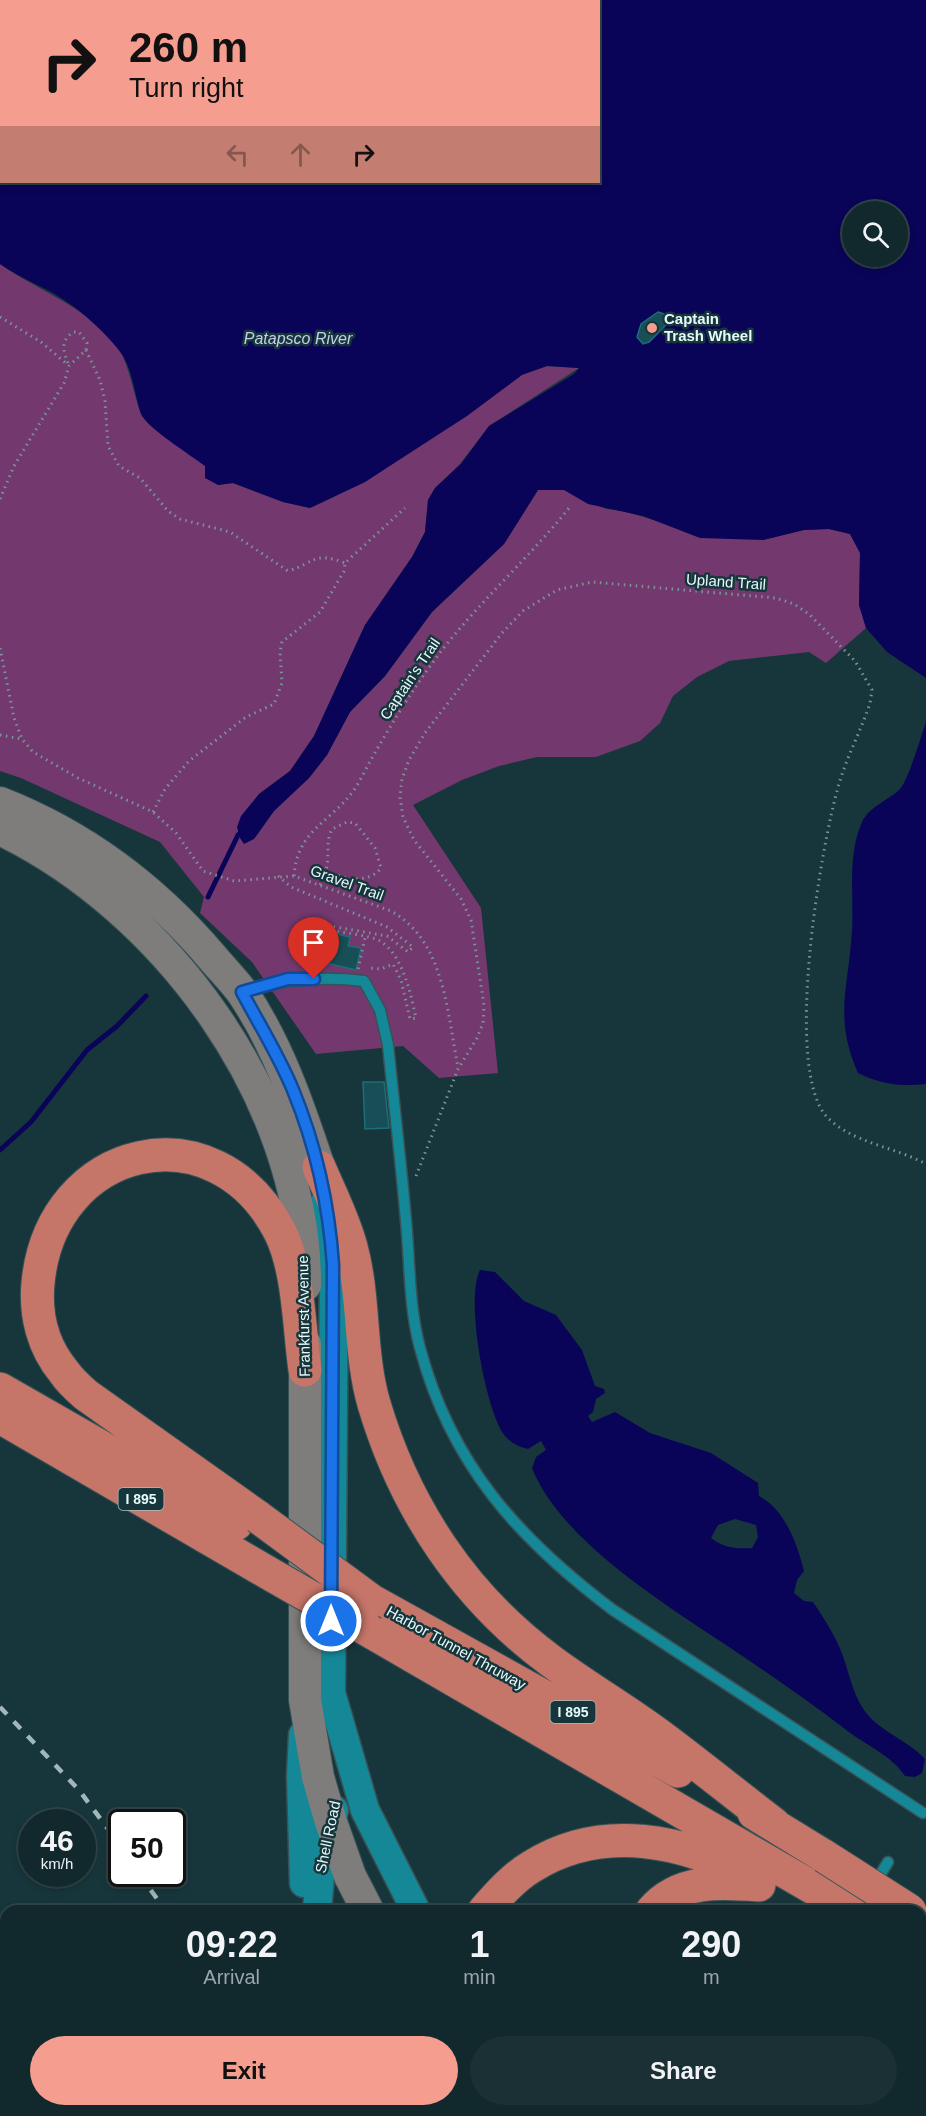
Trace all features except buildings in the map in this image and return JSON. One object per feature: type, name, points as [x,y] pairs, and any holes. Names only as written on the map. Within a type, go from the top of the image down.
[{"type":"highway","points":[[258,1540],[86,1395],[63,1372],[48,1346],[39,1321],[36,1300],[39,1267],[55,1219],[69,1200],[90,1180],[114,1166],[139,1158],[175,1155],[197,1159],[223,1170],[246,1187],[269,1214],[290,1255],[305,1370]]},
{"type":"highway","points":[[319,1167],[351,1248],[367,1376],[374,1403],[391,1454],[436,1543],[464,1581],[507,1625],[550,1660],[659,1735],[774,1824]]},
{"type":"highway","name":"Harbor Tunnel Thruway","points":[[0,1389],[20,1419],[258,1540],[372,1601],[774,1824],[901,1905]]},
{"type":"highway","name":"Harbor Tunnel Thruway","points":[[258,1540],[373,1633],[805,1899],[828,1905]]},
{"type":"highway","points":[[490,1905],[530,1868],[557,1852],[587,1842],[612,1839],[666,1844],[699,1852],[724,1862],[768,1886],[805,1899]]},
{"type":"highway","points":[[660,1905],[681,1889],[724,1882],[768,1886]]},
{"type":"main road","name":"Frankfurst Avenue","points":[[0,803],[71,837],[120,868],[167,907],[242,992],[293,1090],[319,1167],[331,1230],[333,1265],[318,1696],[318,1777],[350,1876],[365,1905]]},
{"type":"main road","name":"Frankfurst Avenue","points":[[0,830],[74,874],[144,931],[178,968],[240,1057],[264,1104],[288,1172],[305,1265],[305,1370],[318,1696],[365,1810],[413,1905]]},
{"type":"main road","points":[[74,874],[99,882],[140,909],[168,934],[208,980],[222,992],[229,994],[242,992]]},
{"type":"main road","points":[[240,1057],[230,1022],[242,992]]},
{"type":"main road","name":"Shell Road","points":[[306,1905],[301,1776],[318,1696]]},
{"type":"main road","name":"Shell Road","points":[[318,1905],[322,1853],[331,1822]]},
{"type":"lane","points":[[242,992],[288,979],[364,981],[380,1010],[388,1045],[405,1203],[413,1307],[419,1347],[453,1434],[476,1473],[514,1525],[564,1573],[613,1610],[923,1813]]},
{"type":"lane","points":[[862,1905],[888,1862]]},
{"type":"path","points":[[0,317],[41,342],[69,366]]},
{"type":"path","points":[[69,366],[63,351],[66,336],[79,332],[87,343],[86,350],[100,380],[105,401],[108,446],[120,466],[140,478],[168,511],[180,519],[230,532],[288,571],[322,557],[345,563]]},
{"type":"path","points":[[0,498],[14,466],[64,383],[69,366],[86,350]]},
{"type":"path","points":[[153,812],[165,789],[189,761],[246,717],[274,704],[282,683],[280,652],[282,642],[320,612],[344,571],[345,563],[405,508]]},
{"type":"path","name":"Captain's Trail","points":[[294,876],[298,851],[325,817],[354,791],[371,758],[438,656],[486,596],[548,533],[568,508]]},
{"type":"path","name":"Upland Trail","points":[[458,1069],[477,1038],[483,1023],[483,995],[471,920],[461,899],[414,840],[403,817],[400,797],[402,779],[409,759],[425,733],[502,633],[523,611],[557,590],[592,582],[776,598],[794,604],[823,627],[855,661],[872,690],[870,704],[839,784],[825,838],[815,905],[808,991],[807,1040],[810,1086],[826,1117],[841,1129],[926,1164]]},
{"type":"path","name":"Gravel Trail","points":[[0,648],[1,665],[9,701],[22,739],[33,752],[49,763],[153,812],[176,833],[203,871],[234,881],[294,876],[391,911],[405,919],[420,934],[434,959],[458,1069]]},
{"type":"path","points":[[0,735],[22,739]]},
{"type":"path","points":[[319,886],[327,872],[330,856],[328,837],[332,829],[347,822],[355,823],[375,848],[381,868],[369,876],[355,879],[327,872]]},
{"type":"path","points":[[278,876],[291,887],[387,927],[413,947],[408,952],[387,936],[330,926],[329,930],[381,941],[395,958],[407,980],[416,1018],[411,1019],[401,980],[393,964],[381,969],[359,965],[365,938]]},
{"type":"path","points":[[405,1203],[458,1069]]},
{"type":"shaded area","points":[[0,264],[65,302],[96,324],[109,337],[124,360],[143,417],[205,465],[218,485],[233,483],[283,502],[310,508],[365,482],[522,374],[547,366],[579,368],[489,426],[460,464],[435,488],[428,500],[425,532],[412,557],[365,625],[314,736],[290,771],[259,794],[254,839],[274,811],[309,778],[327,755],[350,712],[385,676],[432,612],[504,544],[538,490],[564,490],[606,509],[623,511],[661,522],[763,540],[804,530],[829,529],[850,534],[860,553],[859,605],[866,628],[826,663],[809,652],[729,661],[697,677],[673,696],[660,723],[640,741],[596,757],[537,757],[499,766],[462,780],[413,805],[481,908],[498,1073],[439,1078],[403,1046],[316,1054],[252,962],[200,913],[204,897],[160,842],[21,778],[0,771]]},
{"type":"water","name":"Patapsco River","points":[[600,0],[926,0],[926,678],[887,652],[866,628],[859,605],[860,553],[850,534],[829,529],[804,530],[763,540],[700,538],[643,516],[588,504],[564,490],[538,490],[504,544],[432,612],[385,676],[350,712],[327,755],[309,778],[274,811],[254,839],[244,844],[237,827],[241,816],[259,794],[290,771],[314,736],[365,625],[412,557],[425,532],[428,500],[435,488],[461,464],[489,426],[574,374],[579,368],[547,366],[522,375],[467,416],[365,482],[310,508],[283,502],[233,483],[218,485],[205,478],[205,466],[160,434],[145,420],[141,414],[127,364],[118,349],[86,316],[49,291],[0,264],[0,183],[600,183]]},
{"type":"water","points":[[926,722],[926,1084],[900,1085],[875,1080],[858,1073],[846,1035],[844,1002],[852,930],[854,848],[865,816],[903,785]]},
{"type":"water","points":[[480,1270],[495,1272],[524,1301],[556,1315],[582,1350],[595,1386],[604,1389],[605,1393],[596,1399],[593,1412],[588,1416],[592,1422],[615,1412],[650,1433],[711,1453],[758,1483],[759,1496],[783,1518],[798,1549],[804,1571],[797,1580],[794,1593],[804,1601],[813,1602],[826,1622],[841,1651],[854,1691],[864,1710],[877,1724],[925,1759],[922,1773],[915,1777],[905,1776],[885,1756],[646,1591],[617,1569],[566,1521],[546,1495],[532,1468],[536,1457],[546,1450],[541,1441],[528,1449],[517,1445],[504,1435],[496,1418],[489,1399],[479,1351],[476,1327],[476,1284]],"holes":[[[735,1519],[756,1525],[758,1537],[752,1548],[730,1547],[711,1538],[718,1525]]]},
{"type":"waterway","points":[[208,897],[238,835],[243,830]]},
{"type":"waterway","points":[[0,1150],[31,1122],[87,1050],[117,1026],[146,996]]},
{"type":"railway","points":[[0,1707],[79,1790],[108,1829]]},
{"type":"railway","points":[[148,1887],[162,1905]]},
{"type":"place","name":"Captain Trash Wheel","points":[[652,328]]},
{"type":"route","points":[[314,979],[288,979],[242,992],[293,1090],[319,1167],[331,1230],[333,1265],[331,1621]]}]
